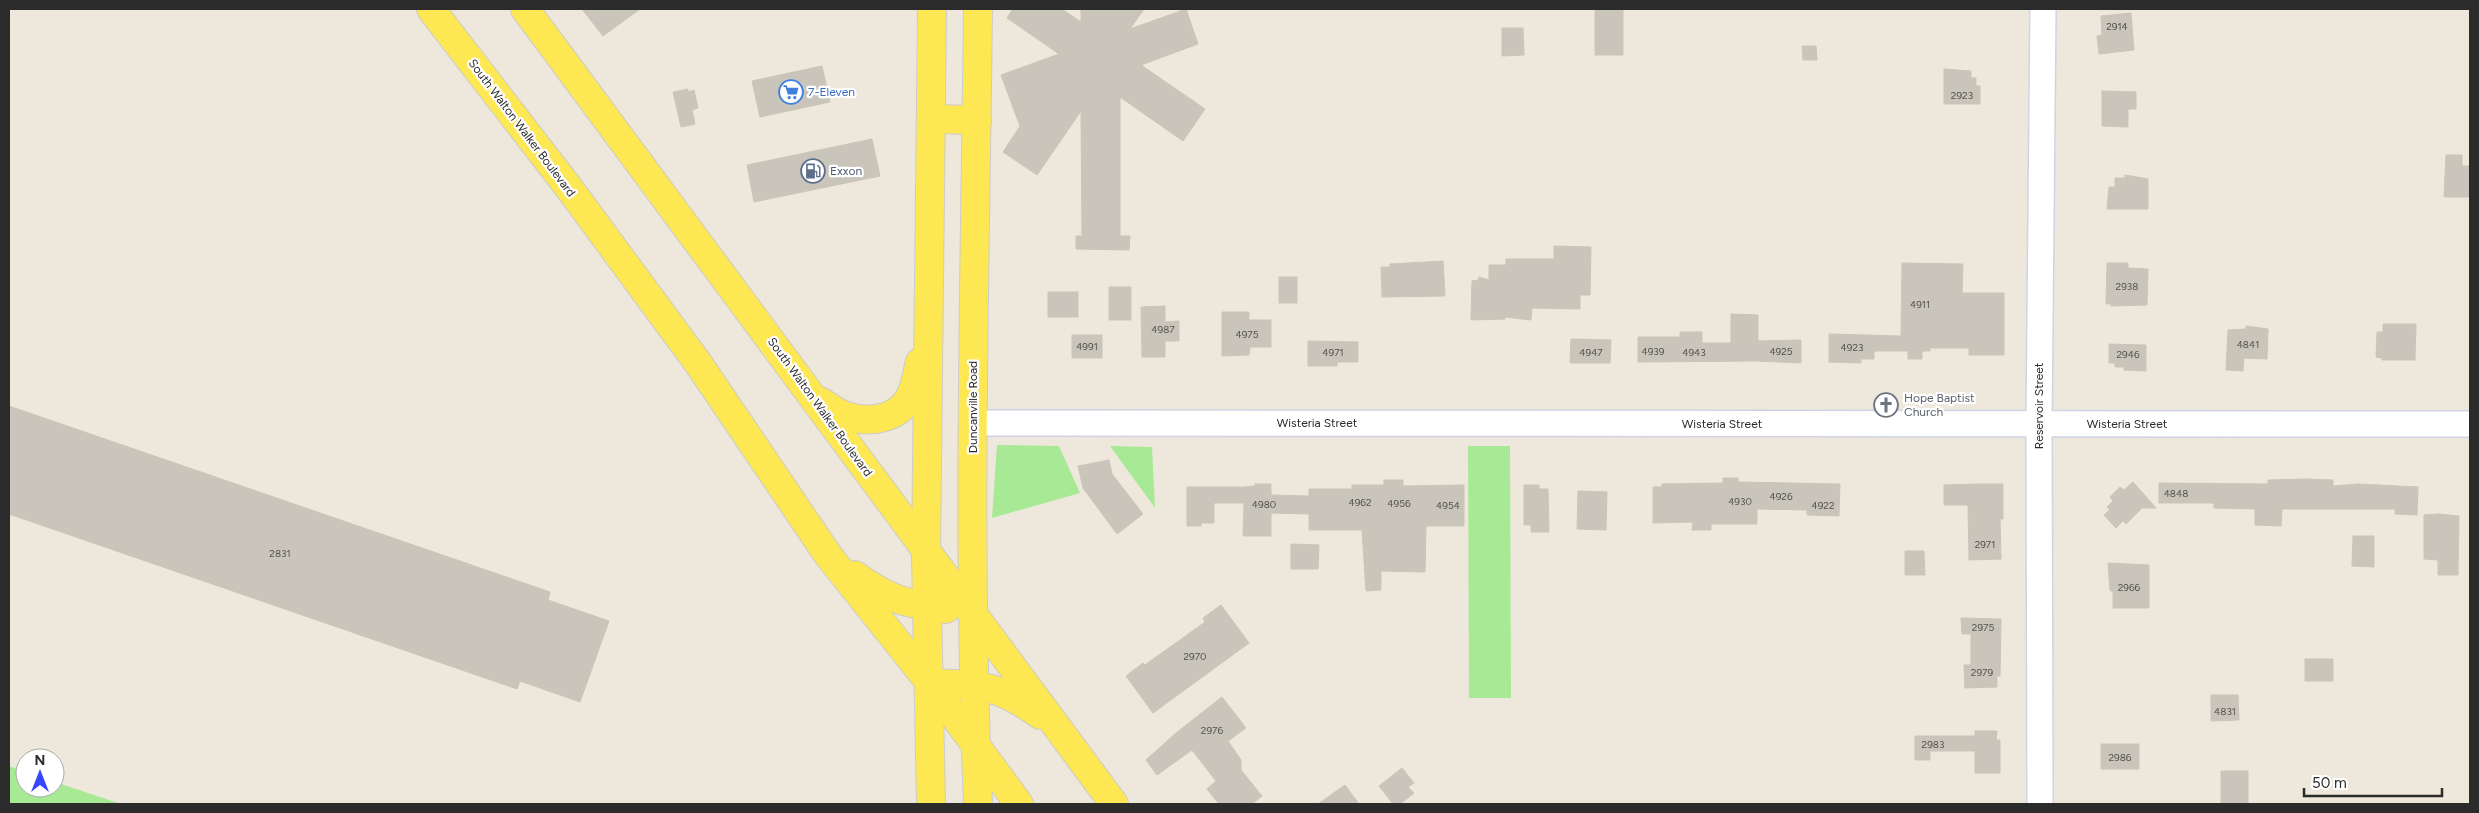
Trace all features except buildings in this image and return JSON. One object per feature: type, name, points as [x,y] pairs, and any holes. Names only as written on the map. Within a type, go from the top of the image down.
[{"type":"main road","name":"South Walton Walker Boulevard","points":[[431,9],[569,188],[698,364],[828,555],[930,683],[1019,804]]},
{"type":"main road","name":"South Walton Walker Boulevard","points":[[526,9],[814,398],[926,555],[972,612],[1114,804]]},
{"type":"main road","points":[[931,804],[926,555],[932,9]]},
{"type":"main road","name":"Duncanville Road","points":[[978,9],[972,612],[978,804]]},
{"type":"main road","points":[[931,119],[977,120]]},
{"type":"main road","points":[[814,398],[845,416],[866,420],[886,418],[902,407],[912,394],[928,337]]},
{"type":"main road","points":[[828,555],[878,592],[899,601],[928,607],[972,612]]},
{"type":"main road","points":[[930,683],[974,684],[996,689],[1017,699],[1056,726]]},
{"type":"street","name":"Reservoir Street","points":[[2040,804],[2039,424],[2043,9]]},
{"type":"street","name":"Wisteria Street","points":[[973,423],[2470,424]]},
{"type":"green space","points":[[997,445],[1059,446],[1080,493],[992,518]]},
{"type":"green space","points":[[1110,446],[1152,447],[1155,508]]},
{"type":"green space","points":[[1468,446],[1510,446],[1511,698],[1469,698]]},
{"type":"green space","points":[[9,766],[15,768],[15,798],[65,798],[65,785],[121,804],[9,804]]},
{"type":"place","name":"7-Eleven","points":[[791,92]]},
{"type":"place","name":"Exxon","points":[[813,171]]},
{"type":"place","name":"Hope Baptist Church","points":[[1886,405]]}]
